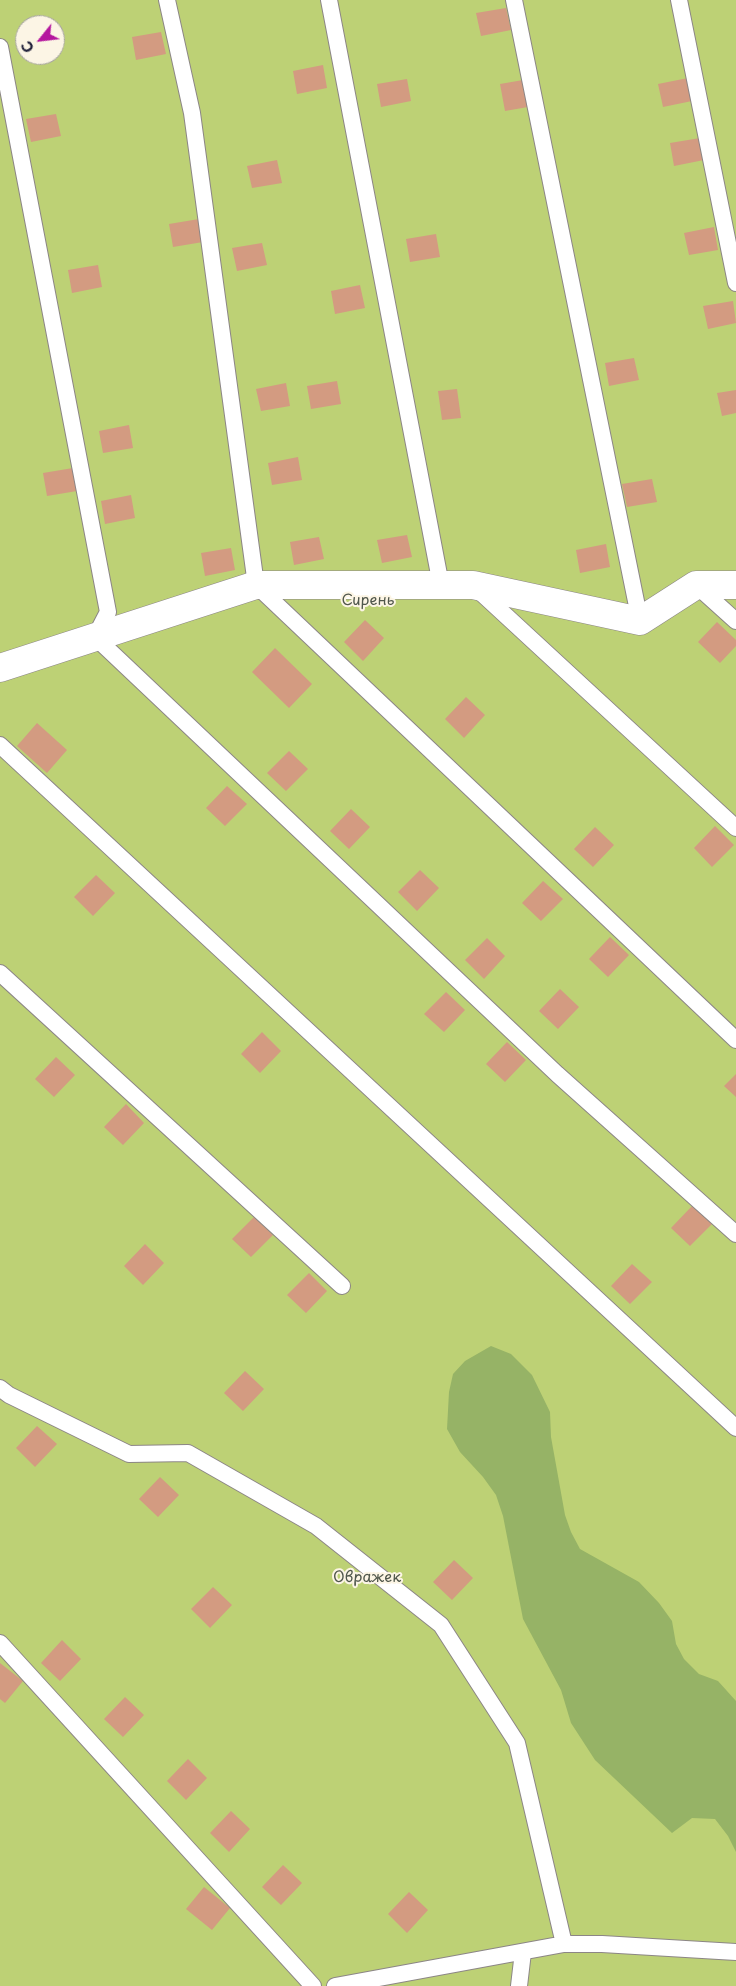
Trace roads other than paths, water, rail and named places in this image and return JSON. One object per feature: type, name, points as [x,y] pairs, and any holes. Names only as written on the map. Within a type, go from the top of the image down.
[{"type":"street","points":[[0,668],[256,585],[473,585],[640,621],[696,585],[736,584]]},
{"type":"lane","points":[[167,0],[192,113],[256,585],[736,1040]]},
{"type":"lane","points":[[329,0],[442,585]]},
{"type":"lane","points":[[514,0],[640,621]]},
{"type":"lane","points":[[679,0],[736,282]]},
{"type":"lane","points":[[0,47],[108,612],[95,637],[557,1074],[736,1234]]},
{"type":"lane","points":[[473,585],[736,828]]},
{"type":"lane","points":[[696,585],[736,621]]},
{"type":"lane","points":[[0,745],[736,1428]]},
{"type":"lane","points":[[0,973],[342,1286]]},
{"type":"lane","points":[[0,1388],[9,1395],[129,1454],[188,1453],[316,1526],[441,1625],[517,1743],[564,1944]]},
{"type":"lane","points":[[0,1643],[313,1986]]},
{"type":"lane","points":[[336,1986],[564,1944],[602,1944],[736,1952]]},
{"type":"lane","points":[[519,1986],[523,1952]]},
{"type":"park label","name":"Сирень","points":[[368,601]]},
{"type":"park label","name":"Овражек","points":[[367,1578]]}]
